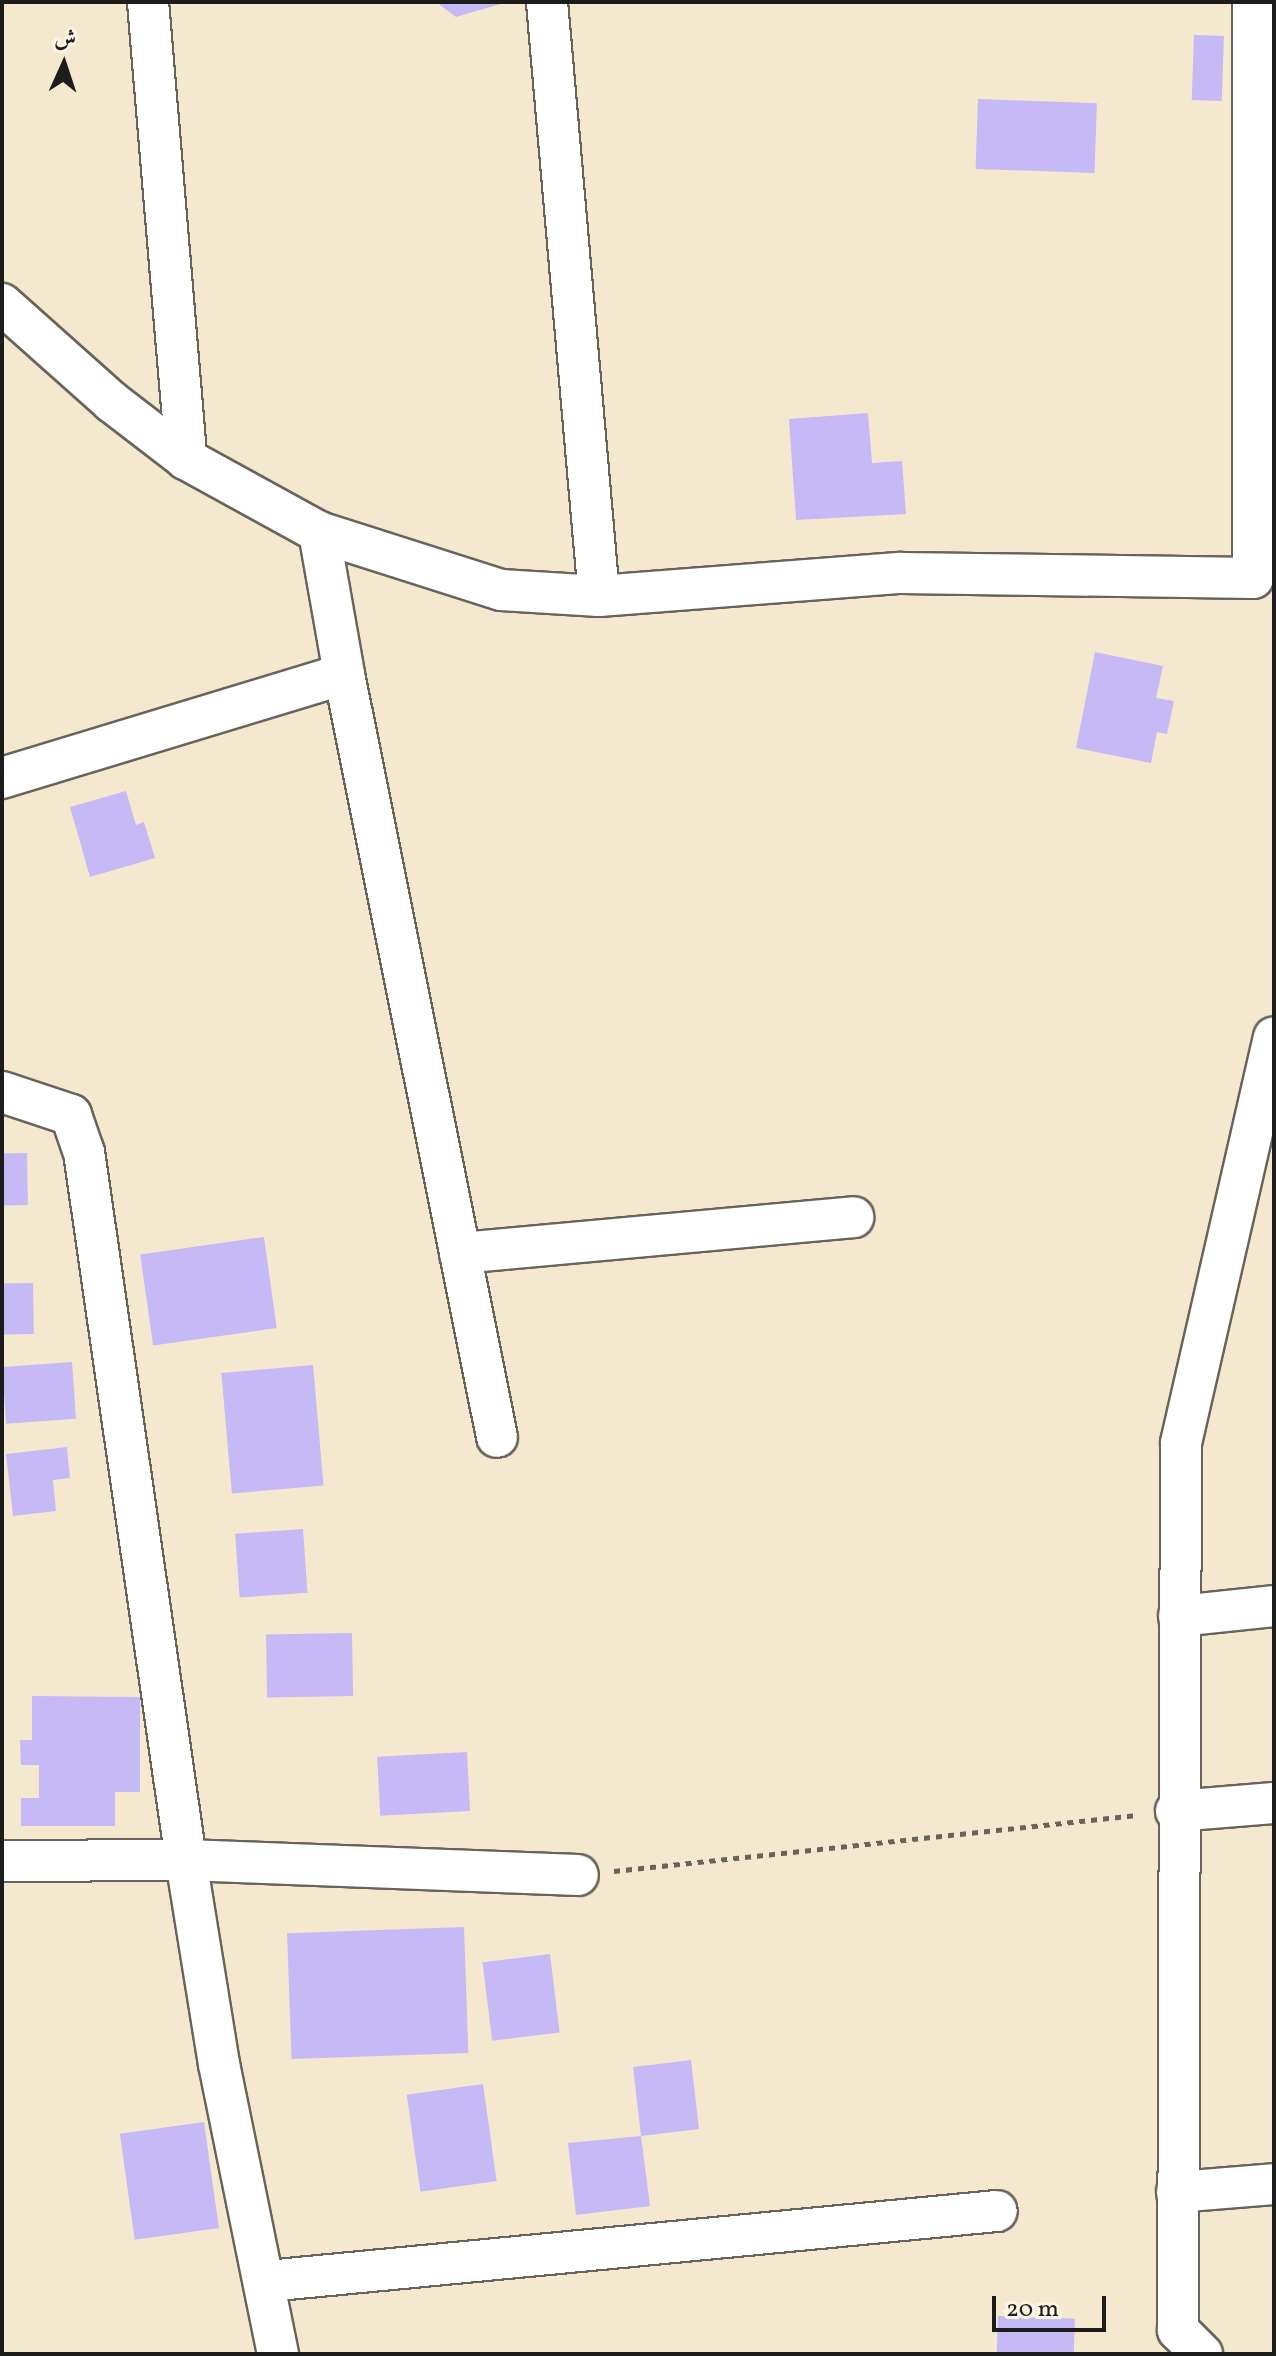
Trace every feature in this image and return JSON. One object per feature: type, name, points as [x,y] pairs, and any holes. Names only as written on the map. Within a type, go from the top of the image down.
[{"type":"street","points":[[148,2],[186,459]]},
{"type":"street","points":[[547,2],[599,596]]},
{"type":"street","points":[[9,320],[186,459],[319,532],[501,590],[599,596],[901,573],[1263,578],[1264,81],[1253,2]]},
{"type":"street","points":[[319,532],[344,674],[497,1437]]},
{"type":"street","points":[[2,778],[344,674]]},
{"type":"street","points":[[1202,2354],[1178,2330],[1176,1811],[1181,1443],[1274,1038]]},
{"type":"street","points":[[2,1092],[71,1115],[82,1142],[186,1860],[219,2064],[267,2281],[278,2354]]},
{"type":"street","points":[[460,1253],[853,1217]]},
{"type":"street","points":[[1179,1616],[1274,1606]]},
{"type":"street","points":[[1176,1811],[1274,1803]]},
{"type":"street","points":[[2,1861],[186,1860],[578,1875]]},
{"type":"street","points":[[1177,2192],[1274,2184]]},
{"type":"street","points":[[267,2281],[997,2211]]},
{"type":"path","points":[[578,1875],[1176,1811]]},
{"type":"building","points":[[436,2],[503,2],[504,3],[456,17]]},
{"type":"building","points":[[1194,35],[1224,36],[1222,101],[1192,100]]},
{"type":"building","points":[[978,99],[1097,103],[1094,173],[976,169]]},
{"type":"building","points":[[868,413],[872,463],[902,461],[906,514],[796,520],[789,419]]},
{"type":"building","points":[[1095,652],[1163,666],[1156,698],[1174,701],[1167,734],[1157,732],[1151,763],[1076,748]]},
{"type":"building","points":[[126,791],[136,825],[144,822],[155,858],[90,877],[70,807]]},
{"type":"building","points":[[2,1153],[27,1153],[28,1205],[3,1205]]},
{"type":"building","points":[[264,1237],[277,1328],[153,1346],[140,1254]]},
{"type":"building","points":[[33,1283],[34,1334],[3,1335],[2,1284]]},
{"type":"building","points":[[72,1362],[76,1419],[6,1424],[2,1367]]},
{"type":"building","points":[[313,1365],[324,1486],[232,1494],[221,1373]]},
{"type":"building","points":[[67,1447],[70,1478],[53,1480],[56,1511],[13,1516],[6,1454]]},
{"type":"building","points":[[303,1529],[307,1593],[240,1598],[235,1534]]},
{"type":"building","points":[[352,1633],[353,1696],[267,1697],[266,1635]]},
{"type":"building","points":[[32,1696],[140,1697],[140,1792],[115,1792],[115,1826],[21,1826],[21,1798],[39,1798],[39,1765],[21,1765],[20,1740],[32,1740]]},
{"type":"building","points":[[467,1752],[470,1811],[380,1816],[377,1757]]},
{"type":"building","points":[[464,1927],[468,2053],[292,2059],[287,1933]]},
{"type":"building","points":[[550,1954],[560,2032],[492,2041],[483,1962]]},
{"type":"building","points":[[691,2060],[699,2129],[641,2136],[633,2067]]},
{"type":"building","points":[[483,2084],[497,2181],[420,2192],[407,2095]]},
{"type":"building","points":[[204,2122],[219,2228],[135,2240],[120,2134]]},
{"type":"building","points":[[641,2136],[650,2206],[576,2215],[568,2143]]},
{"type":"building","points":[[998,2316],[1075,2319],[1074,2354],[997,2354]]}]
